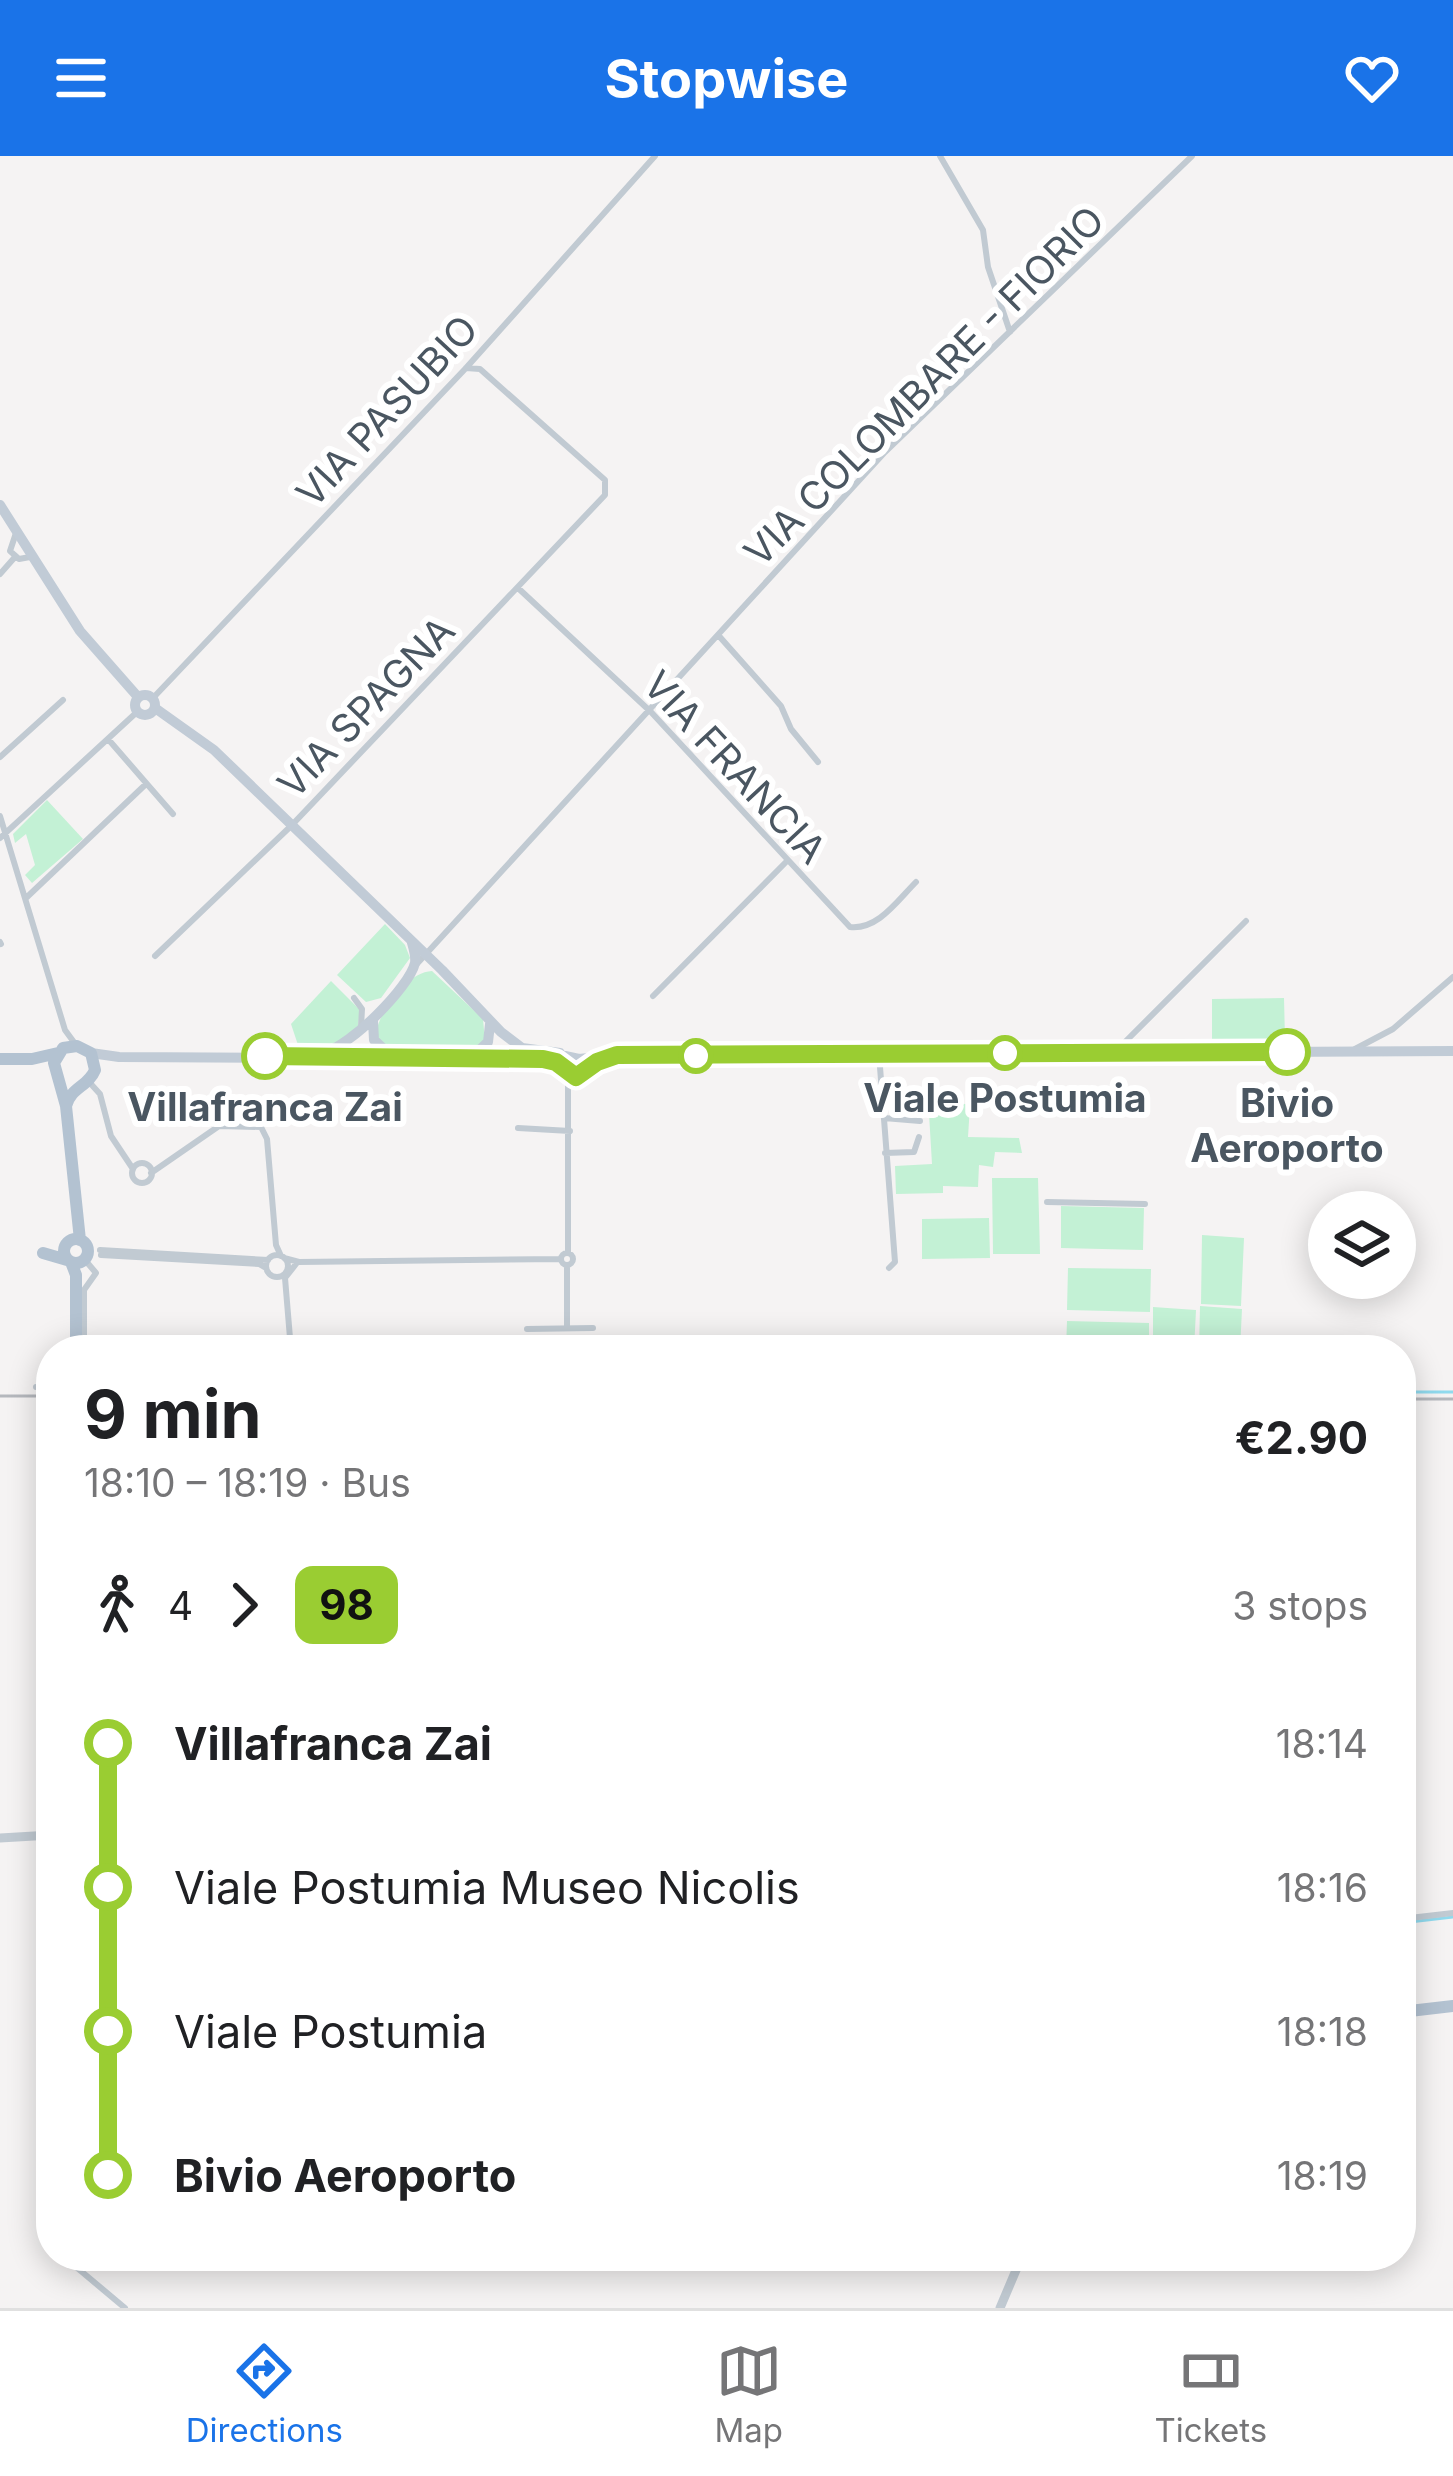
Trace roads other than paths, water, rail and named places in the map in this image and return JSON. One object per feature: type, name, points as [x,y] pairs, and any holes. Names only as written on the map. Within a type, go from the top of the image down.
[{"type":"main road","points":[[0,505],[80,631],[138,697]]},
{"type":"main road","points":[[154,703],[149,715],[137,712],[134,703],[147,694],[214,749],[522,1048],[617,1055],[1349,1052],[1380,1045],[1406,1051],[1453,1051]]},
{"type":"main road","points":[[298,1056],[335,1049],[374,1018],[411,971],[411,940]]},
{"type":"main road","points":[[411,971],[442,970]]},
{"type":"main road","points":[[374,1018],[374,1040],[393,1056]]},
{"type":"main road","points":[[469,1058],[488,1042],[488,1019]]},
{"type":"main road","points":[[0,1059],[32,1059],[77,1046],[119,1057],[543,1059],[574,1068],[617,1055]]},
{"type":"main road","points":[[59,1052],[57,1076],[66,1106],[81,1254],[80,1335]]},
{"type":"main road","points":[[91,1053],[95,1070]]},
{"type":"main road","points":[[556,1054],[574,1068]]},
{"type":"main road","points":[[66,1106],[95,1070],[119,1057]]},
{"type":"main road","points":[[32,1059],[82,1085]]},
{"type":"main road","points":[[1416,2010],[1453,2006]]},
{"type":"street","name":"VIA PASUBIO","points":[[154,703],[466,368],[655,156]]},
{"type":"street","points":[[940,156],[983,230],[991,278],[1010,332]]},
{"type":"street","name":"VIA COLOMBARE - FIORIO","points":[[411,971],[885,452],[1192,156]]},
{"type":"street","name":"VIA SPAGNA","points":[[155,956],[291,826],[608,488],[605,480],[480,369],[466,368]]},
{"type":"street","points":[[15,557],[10,544],[16,533]]},
{"type":"street","points":[[0,574],[15,557],[30,557]]},
{"type":"street","name":"VIA FRANCIA","points":[[518,588],[651,712],[850,927],[864,928],[878,920],[916,882]]},
{"type":"street","points":[[719,636],[781,706],[791,729],[818,762]]},
{"type":"street","points":[[0,757],[64,700]]},
{"type":"street","points":[[3,836],[137,712]]},
{"type":"street","points":[[109,739],[173,814]]},
{"type":"street","points":[[26,898],[146,784]]},
{"type":"street","points":[[0,816],[65,1030],[77,1046]]},
{"type":"street","points":[[652,995],[786,862]]},
{"type":"street","points":[[1114,1053],[1246,921]]},
{"type":"street","points":[[411,940],[422,945],[435,942],[435,958],[442,970]]},
{"type":"street","points":[[1380,1045],[1453,977]]},
{"type":"street","points":[[354,998],[363,1017],[359,1033]]},
{"type":"street","points":[[59,1052],[65,1030]]},
{"type":"street","points":[[1392,1033],[1395,1047],[1406,1051]]},
{"type":"street","points":[[884,1054],[880,1067],[895,1262],[889,1268]]},
{"type":"street","points":[[567,1328],[565,1259],[574,1068]]},
{"type":"street","points":[[82,1085],[100,1094],[106,1123],[135,1167],[149,1169],[219,1126],[261,1127],[267,1138],[276,1245],[286,1272],[290,1335]]},
{"type":"street","points":[[884,1118],[920,1121]]},
{"type":"street","points":[[518,1128],[569,1131]]},
{"type":"street","points":[[885,1153],[914,1152],[919,1137]]},
{"type":"street","points":[[135,1167],[132,1176],[139,1182],[148,1180],[149,1169]]},
{"type":"street","points":[[1047,1202],[1145,1204]]},
{"type":"street","points":[[268,1262],[276,1245]]},
{"type":"street","points":[[81,1254],[268,1262],[283,1257],[299,1262],[565,1259]]},
{"type":"street","points":[[81,1254],[96,1273],[84,1290],[81,1335]]},
{"type":"street","points":[[268,1262],[287,1285]]},
{"type":"street","points":[[277,1277],[299,1262]]},
{"type":"street","points":[[527,1329],[593,1328]]},
{"type":"street","points":[[0,1838],[36,1836]]},
{"type":"street","points":[[1416,1917],[1453,1913]]},
{"type":"street","points":[[81,2271],[125,2308]]},
{"type":"street","points":[[1000,2308],[1016,2271]]},
{"type":"waterway","points":[[1416,1392],[1453,1392]]},
{"type":"waterway","points":[[1416,1921],[1453,1917]]},
{"type":"railway","points":[[0,1396],[36,1396]]},
{"type":"railway","points":[[1416,1399],[1453,1399]]},
{"type":"place","name":"Bivio Aeroporto","points":[[1287,1052]]},
{"type":"place","name":"Viale Postumia","points":[[1005,1053]]},
{"type":"place","name":"Villafranca Zai","points":[[265,1056]]}]
